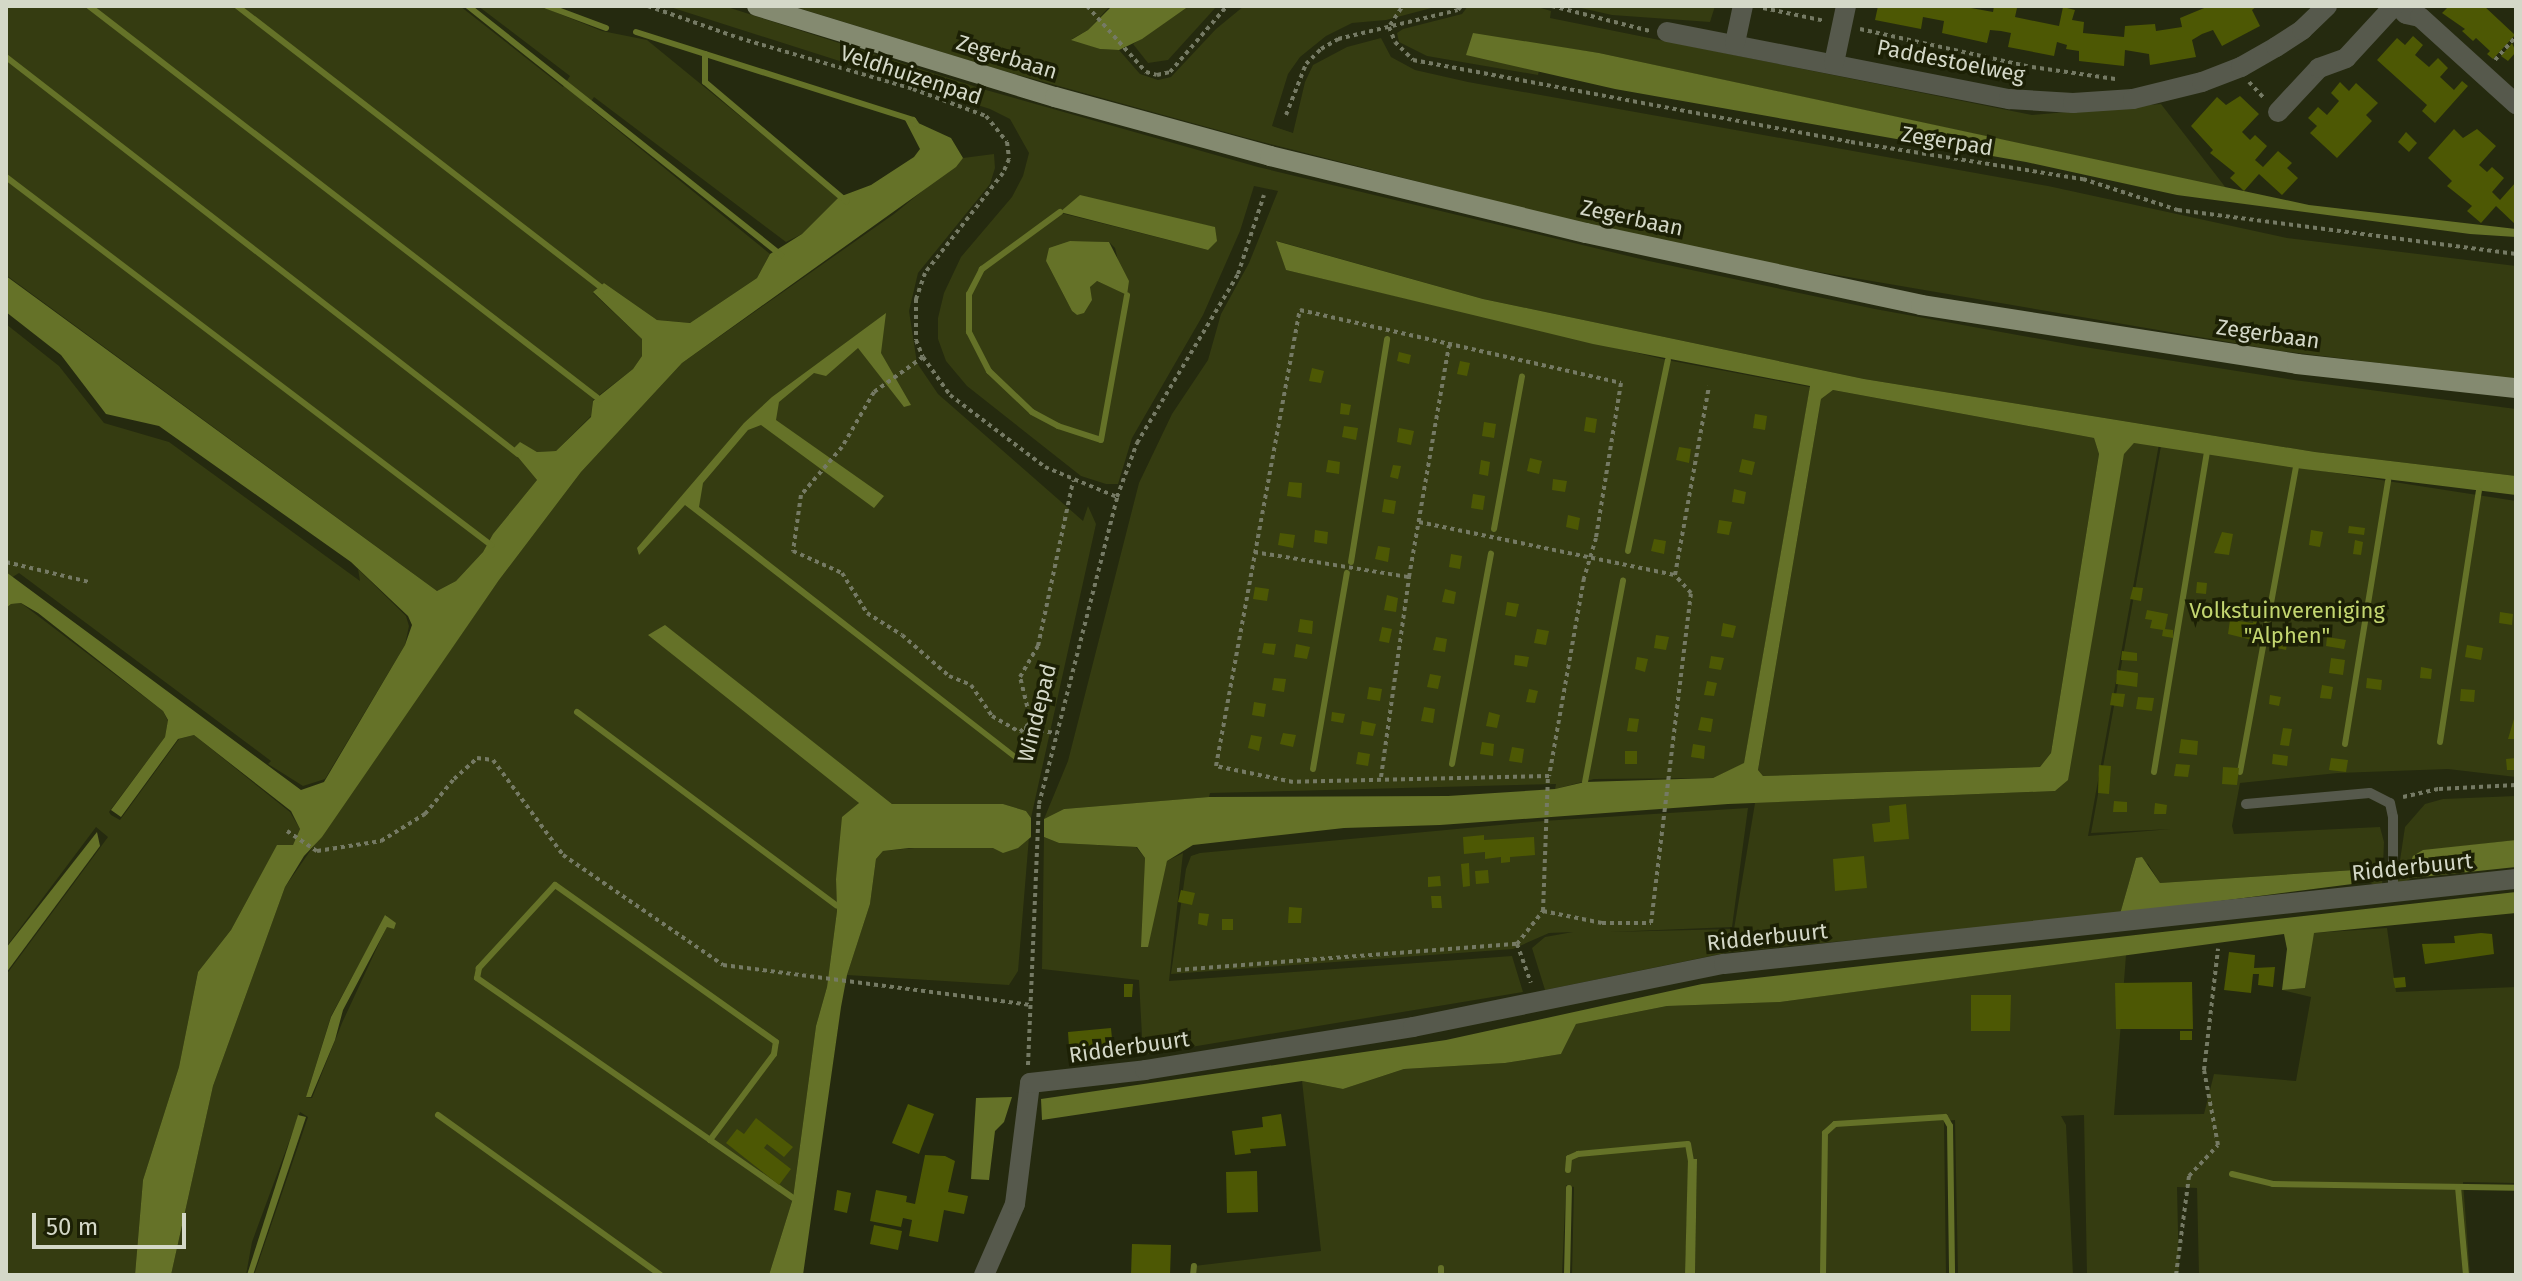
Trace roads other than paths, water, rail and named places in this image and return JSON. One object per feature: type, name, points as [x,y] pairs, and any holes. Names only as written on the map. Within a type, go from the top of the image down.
[{"type":"main road","name":"Zegerbaan","points":[[757,6],[1055,97],[1257,153],[1586,233],[1921,305],[2297,364],[2516,388]]},
{"type":"street","points":[[1735,43],[1743,6]]},
{"type":"street","name":"Paddestoelweg","points":[[1667,32],[2009,99],[2073,103],[2133,99],[2202,82],[2241,67],[2302,30],[2327,6]]},
{"type":"street","points":[[2278,112],[2319,68],[2346,58],[2396,6],[2406,14],[2420,17],[2516,104]]},
{"type":"street","points":[[1834,63],[1844,16]]},
{"type":"street","name":"Ridderbuurt","points":[[984,1275],[1015,1204],[1030,1083],[1145,1070],[1413,1027],[1724,964],[2516,879]]},
{"type":"lane","points":[[2246,804],[2370,793],[2390,803],[2393,817],[2393,893]]},
{"type":"waterway","points":[[89,6],[599,399]]},
{"type":"waterway","points":[[237,6],[605,290]]},
{"type":"waterway","points":[[468,6],[781,255]]},
{"type":"waterway","points":[[547,6],[606,28]]},
{"type":"waterway","points":[[636,32],[913,120],[916,124]]},
{"type":"waterway","points":[[705,54],[705,82],[846,201]]},
{"type":"waterway","points":[[6,57],[518,454]]},
{"type":"waterway","points":[[6,177],[491,545]]},
{"type":"waterway","points":[[1060,212],[982,269],[969,294],[969,332],[989,371],[1032,412],[1058,426],[1101,440],[1127,295]]},
{"type":"waterway","points":[[1351,562],[1387,339]]},
{"type":"waterway","points":[[1628,551],[1668,360]]},
{"type":"waterway","points":[[1494,529],[1522,377]]},
{"type":"waterway","points":[[2154,772],[2207,453]]},
{"type":"waterway","points":[[2240,772],[2296,468]]},
{"type":"waterway","points":[[2345,744],[2388,480]]},
{"type":"waterway","points":[[2440,742],[2479,491]]},
{"type":"waterway","points":[[1452,764],[1491,554]]},
{"type":"waterway","points":[[1313,769],[1347,573]]},
{"type":"waterway","points":[[1585,782],[1623,581]]},
{"type":"waterway","points":[[577,712],[837,906]]},
{"type":"waterway","points":[[710,1140],[774,1054],[776,1042],[555,885],[479,968],[477,978],[793,1198]]},
{"type":"waterway","points":[[438,1115],[661,1275]]},
{"type":"waterway","points":[[1823,1275],[1825,1133],[1835,1124],[1945,1117],[1950,1126],[1952,1275]]},
{"type":"waterway","points":[[1568,1170],[1569,1158],[1578,1154],[1688,1144],[1692,1167]]},
{"type":"waterway","points":[[2232,1174],[2273,1184],[2516,1188]]},
{"type":"waterway","points":[[2458,1187],[2466,1275]]},
{"type":"waterway","points":[[1567,1275],[1569,1188]]},
{"type":"waterway","points":[[1193,1275],[1194,1266]]},
{"type":"waterway","points":[[1441,1268],[1441,1275]]},
{"type":"park label","name":"Volkstuinvereniging \"Alphen\"","points":[[2287,622]]}]
